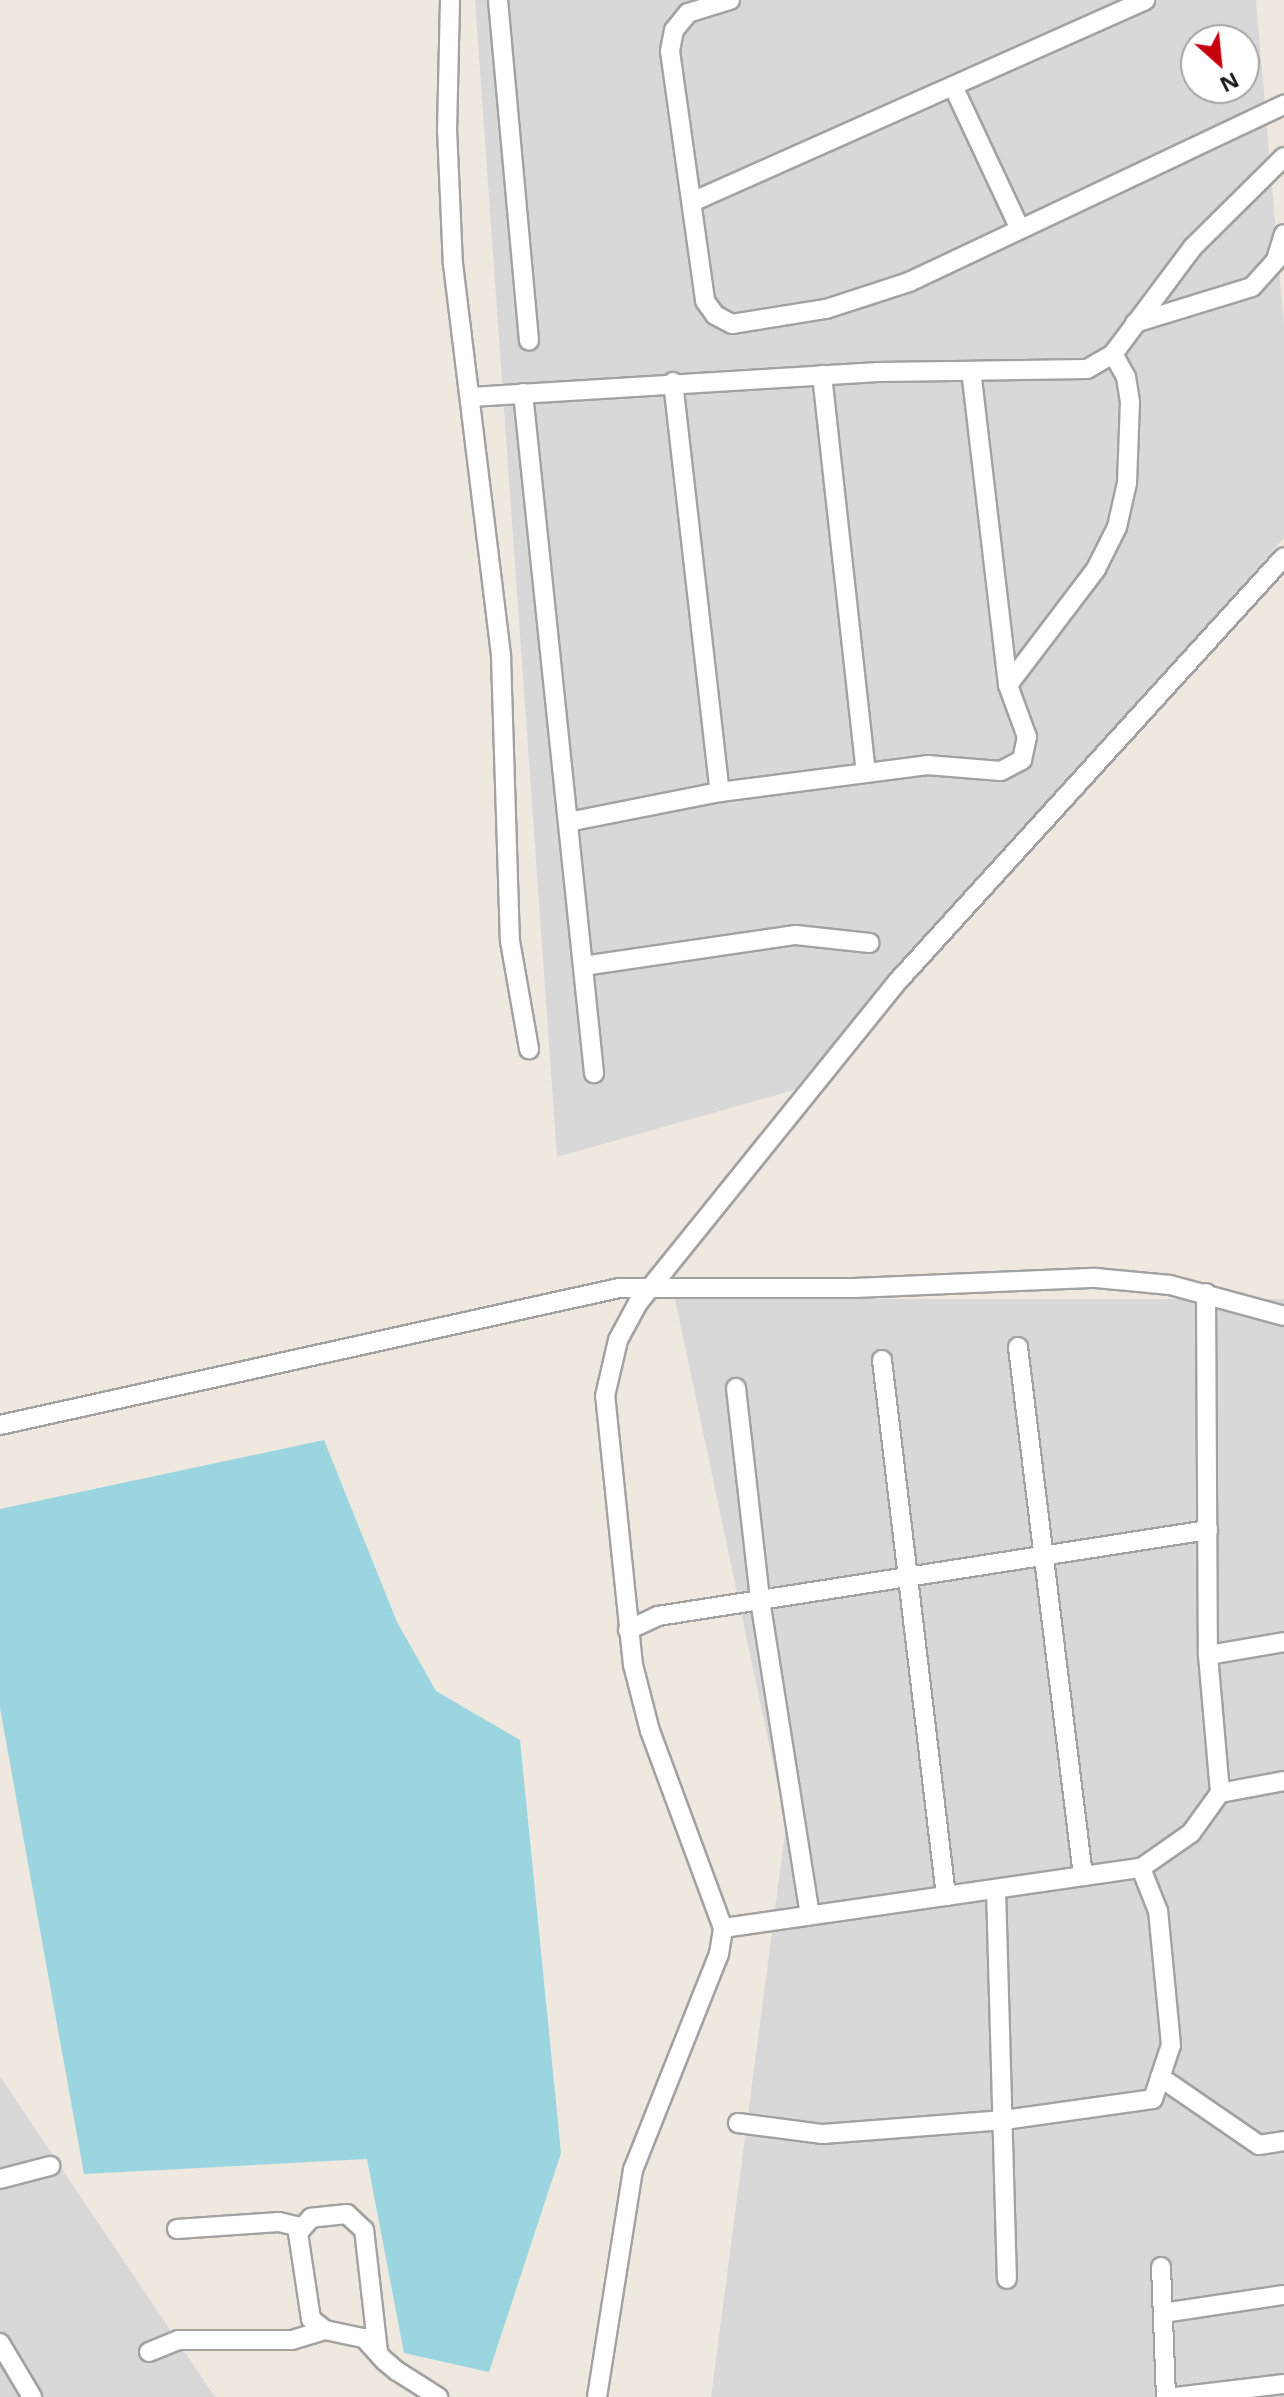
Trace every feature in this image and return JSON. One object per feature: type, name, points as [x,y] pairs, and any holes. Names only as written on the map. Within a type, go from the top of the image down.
[{"type":"street","points":[[450,0],[449,196],[501,657],[510,941],[529,1049]]},
{"type":"street","points":[[498,0],[529,341]]},
{"type":"street","points":[[730,0],[691,4],[674,30],[670,51],[705,301],[723,320],[741,326],[868,297],[1284,105]]},
{"type":"street","points":[[692,202],[1145,0]]},
{"type":"street","points":[[953,86],[1020,229]]},
{"type":"street","points":[[471,397],[822,375],[1078,370],[1113,354],[1193,247],[1284,157]]},
{"type":"street","points":[[1135,323],[1252,287],[1276,260],[1284,234]]},
{"type":"street","points":[[1008,685],[1096,569],[1117,527],[1127,483],[1130,402],[1126,377],[1113,354]]},
{"type":"street","points":[[568,822],[720,792],[866,772],[927,765],[1001,771],[1016,765],[1026,753],[1027,737],[1008,685],[971,371]]},
{"type":"street","points":[[822,375],[866,772]]},
{"type":"street","points":[[673,382],[720,792]]},
{"type":"street","points":[[523,393],[594,1073]]},
{"type":"street","points":[[597,2397],[633,2170],[719,1954],[723,1928],[650,1731],[628,1630],[605,1396],[618,1340],[653,1286],[898,981],[1284,557]]},
{"type":"street","points":[[583,966],[796,935],[870,943]]},
{"type":"street","points":[[0,1425],[563,1297],[653,1286],[854,1288],[1096,1278],[1206,1293],[1284,1316]]},
{"type":"street","points":[[723,1928],[1141,1868],[1191,1833],[1220,1793],[1208,1655],[1206,1293]]},
{"type":"street","points":[[1018,1347],[1083,1876]]},
{"type":"street","points":[[882,1360],[946,1896]]},
{"type":"street","points":[[736,1388],[760,1600],[810,1915]]},
{"type":"street","points":[[628,1630],[658,1616],[1208,1530]]},
{"type":"street","points":[[1208,1655],[1284,1642]]},
{"type":"street","points":[[1220,1793],[1284,1781]]},
{"type":"street","points":[[738,2123],[823,2134],[1004,2120],[1153,2099],[1171,2045],[1158,1911],[1141,1868]]},
{"type":"street","points":[[996,1889],[1007,2279]]},
{"type":"street","points":[[1160,2077],[1259,2145],[1284,2141]]},
{"type":"street","points":[[0,2179],[50,2166]]},
{"type":"street","points":[[300,2227],[311,2218],[347,2214],[364,2230],[378,2352]]},
{"type":"street","points":[[177,2229],[279,2222],[300,2227]]},
{"type":"street","points":[[300,2227],[308,2312],[325,2330]]},
{"type":"street","points":[[1161,2267],[1166,2397]]},
{"type":"street","points":[[1163,2313],[1284,2295]]},
{"type":"street","points":[[149,2352],[178,2340],[292,2340],[325,2330],[356,2334],[436,2397]]},
{"type":"street","points":[[0,2343],[32,2397]]},
{"type":"street","points":[[1176,2397],[1284,2384]]},
{"type":"shaded area","points":[[475,0],[1256,0],[1258,24],[1180,24],[1180,104],[1260,104],[1260,47],[1284,326],[1284,538],[794,1090],[557,1157]]},
{"type":"shaded area","points":[[675,1299],[1284,1299],[1284,2397],[711,2397],[786,1825]]},
{"type":"shaded area","points":[[0,2076],[215,2397],[0,2397]]},
{"type":"water","points":[[324,1440],[397,1622],[436,1691],[520,1740],[561,2153],[489,2372],[404,2353],[367,2159],[84,2174],[0,1708],[0,1509]]}]
